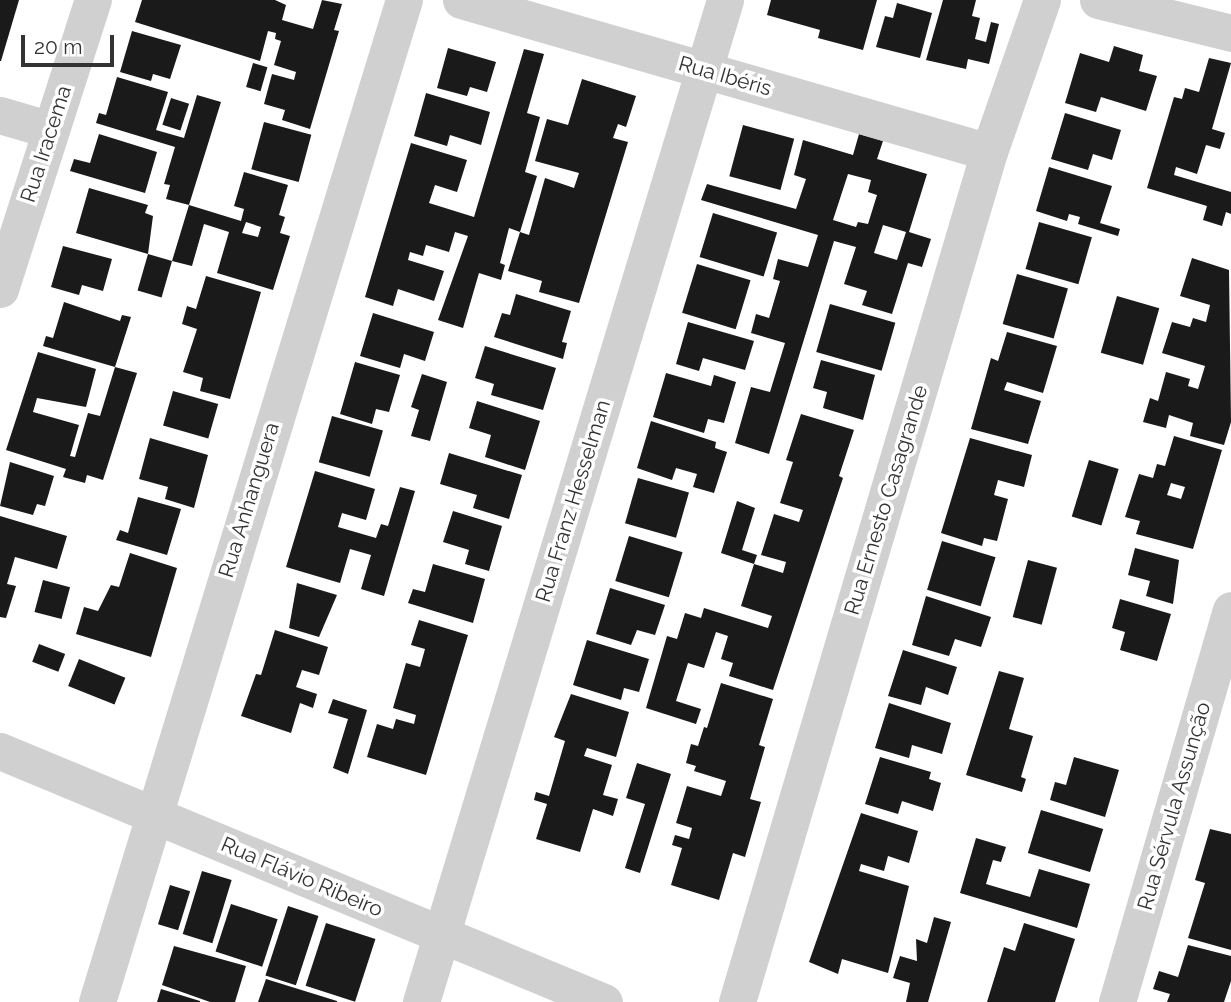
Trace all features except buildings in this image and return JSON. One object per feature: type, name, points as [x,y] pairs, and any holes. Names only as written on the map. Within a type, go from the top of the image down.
[{"type":"street","name":"Rua Iracema","points":[[0,289],[93,0]]},
{"type":"street","name":"Rua Anhanguera","points":[[97,1002],[152,814],[404,0]]},
{"type":"street","name":"Rua Ibéris","points":[[461,0],[989,152]]},
{"type":"street","name":"Rua Franz Hesselman","points":[[421,1002],[725,0]]},
{"type":"street","name":"Rua Ernesto Casagrande","points":[[737,1002],[989,152],[1042,0]]},
{"type":"street","points":[[1097,0],[1231,33]]},
{"type":"street","points":[[0,115],[51,131]]},
{"type":"street","name":"Rua Sérvula Assunção","points":[[1117,1002],[1231,610]]},
{"type":"street","name":"Rua Flávio Ribeiro","points":[[0,751],[604,1002]]}]
